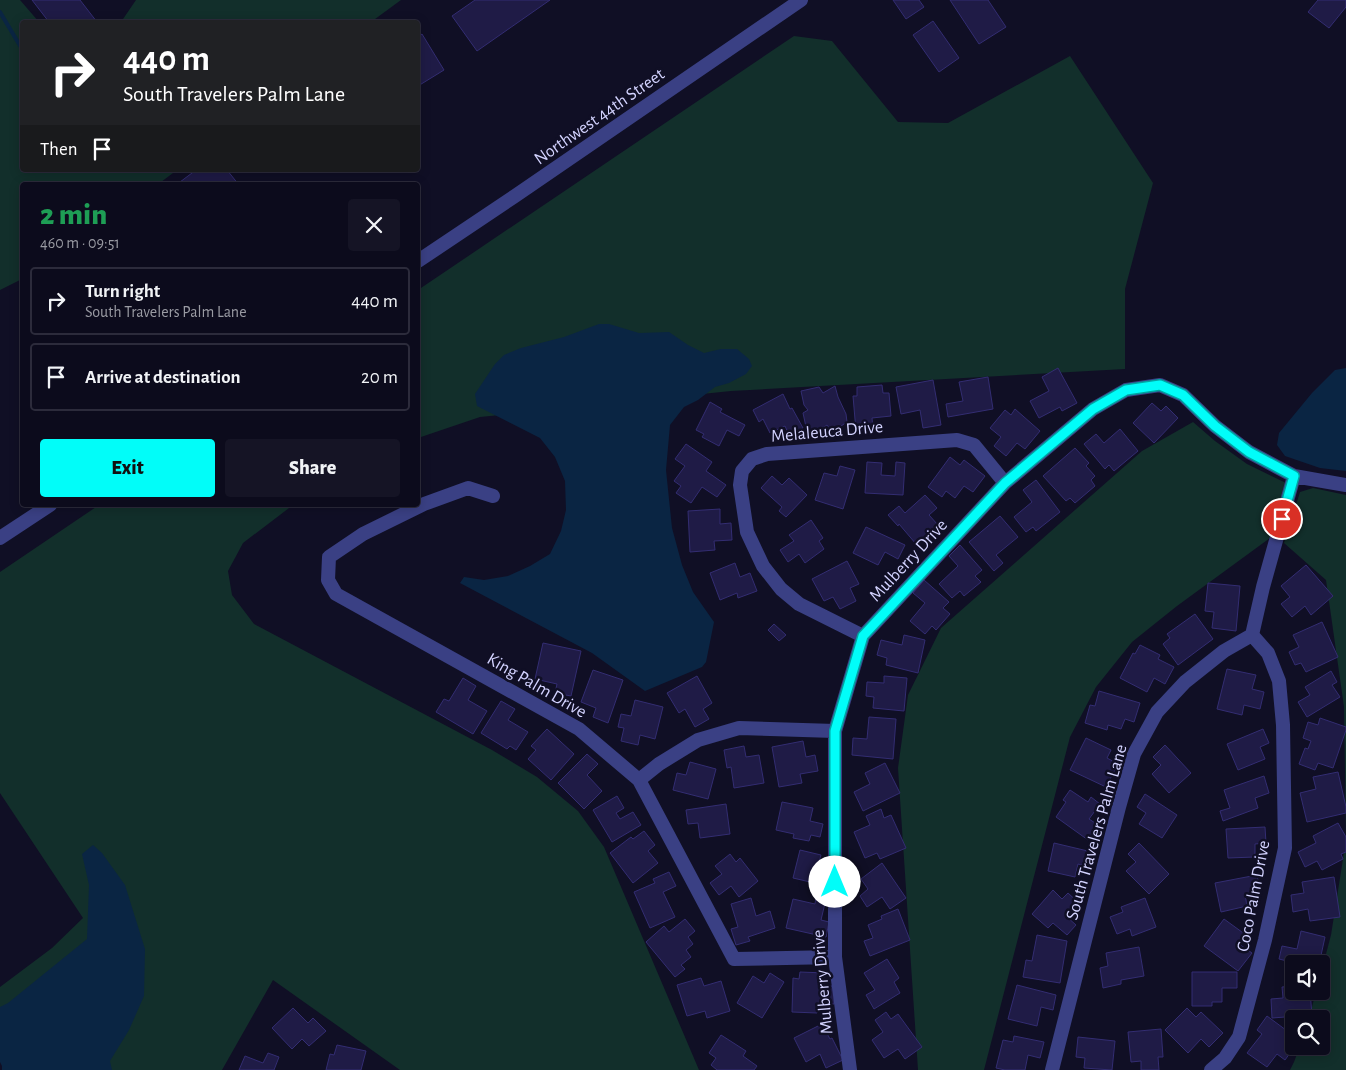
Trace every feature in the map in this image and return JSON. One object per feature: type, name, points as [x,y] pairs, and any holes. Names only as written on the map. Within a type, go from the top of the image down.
[{"type":"street","name":"Northwest 44th Street","points":[[420,260],[801,0]]},
{"type":"street","name":"Mulberry Drive","points":[[850,1070],[835,957],[835,731],[863,636],[1005,483],[1093,409],[1126,390],[1160,385],[1183,395],[1215,426],[1249,452],[1294,476],[1346,485]]},
{"type":"street","name":"Melaleuca Drive","points":[[863,636],[799,604],[781,589],[763,566],[747,532],[740,485],[742,471],[752,459],[767,454],[957,440],[974,445],[1005,483]]},
{"type":"street","points":[[1252,635],[1294,476]]},
{"type":"street","name":"King Palm Drive","points":[[420,506],[468,488],[493,496]]},
{"type":"street","points":[[0,538],[47,507]]},
{"type":"street","name":"King Palm Drive","points":[[418,507],[363,534],[330,558],[328,580],[336,594],[579,729],[639,780],[734,959],[835,957]]},
{"type":"street","name":"South Travelers Palm Lane","points":[[1052,1070],[1134,754],[1157,712],[1185,682],[1224,651],[1252,635]]},
{"type":"street","name":"Coco Palm Drive","points":[[1211,1070],[1225,1058],[1239,1037],[1265,940],[1284,848],[1283,725],[1279,680],[1268,652],[1252,635]]},
{"type":"street","points":[[639,780],[659,764],[698,740],[739,728],[835,731]]},
{"type":"green space","points":[[0,0],[20,0],[37,20],[20,20],[20,172],[174,172],[161,182],[20,182],[20,280],[0,290]]},
{"type":"green space","points":[[136,0],[401,0],[374,20],[122,20]]},
{"type":"green space","points":[[794,36],[832,41],[898,122],[948,123],[1070,56],[1153,183],[1125,289],[1125,369],[731,391],[480,417],[420,437],[420,289]]},
{"type":"green space","points":[[1193,422],[1247,464],[1286,483],[1287,493],[1270,538],[1177,606],[1132,642],[1096,687],[1070,737],[984,1070],[918,1070],[898,768],[908,695],[941,628],[1142,451]]},
{"type":"green space","points":[[1313,488],[1346,495],[1346,840],[1344,707],[1326,580],[1284,543],[1300,492]]},
{"type":"green space","points":[[96,507],[290,507],[243,543],[228,571],[232,595],[254,624],[492,750],[537,777],[578,811],[604,847],[699,1070],[400,1070],[273,980],[222,1070],[14,1070],[0,1014],[0,987],[52,948],[83,918],[0,793],[0,572]]},
{"type":"green space","points":[[1346,840],[1346,1070],[1290,1070],[1297,1055],[1330,1055],[1330,1010],[1311,1010],[1314,1000],[1330,1000],[1330,955],[1326,955],[1331,935]]},
{"type":"water","points":[[599,324],[609,324],[639,333],[669,332],[704,353],[721,349],[737,349],[749,359],[752,366],[746,374],[729,383],[715,387],[698,400],[684,407],[670,425],[666,470],[672,528],[682,565],[693,592],[714,622],[706,662],[702,667],[645,691],[592,653],[460,583],[464,577],[484,580],[508,576],[550,554],[561,531],[566,510],[565,481],[555,457],[540,438],[477,406],[475,394],[495,364],[504,355],[521,348],[564,337]]},
{"type":"water","points":[[1346,368],[1346,471],[1320,468],[1285,456],[1277,445],[1279,433],[1312,393],[1335,370]]},
{"type":"water","points":[[93,845],[102,853],[125,885],[145,949],[144,996],[129,1030],[110,1061],[112,1070],[2,1070],[0,1062],[0,1007],[8,1003],[87,939],[89,885],[82,854]]},
{"type":"building","points":[[32,0],[80,0],[95,20],[47,20]]},
{"type":"building","points":[[475,0],[550,0],[477,51],[452,16]]},
{"type":"building","points":[[893,0],[919,0],[924,7],[906,19]]},
{"type":"building","points":[[950,0],[988,0],[1006,27],[979,44]]},
{"type":"building","points":[[1318,0],[1346,0],[1346,7],[1329,28],[1308,12]]},
{"type":"building","points":[[933,21],[959,58],[939,72],[913,35]]},
{"type":"building","points":[[422,34],[444,70],[420,85],[420,36]]},
{"type":"building","points":[[193,172],[229,172],[237,182],[180,182]]},
{"type":"building","points":[[1058,368],[1077,403],[1062,411],[1060,407],[1039,418],[1030,401],[1049,391],[1042,377]]},
{"type":"building","points":[[988,377],[993,409],[948,417],[946,404],[963,401],[959,382]]},
{"type":"building","points":[[933,380],[941,425],[923,428],[920,410],[901,414],[896,387]]},
{"type":"building","points":[[882,385],[883,393],[889,393],[891,416],[872,418],[873,430],[856,431],[853,396],[857,396],[857,387]]},
{"type":"building","points":[[835,386],[846,414],[847,422],[832,432],[827,425],[808,436],[803,413],[808,410],[804,405],[801,391],[819,387],[823,393]]},
{"type":"building","points":[[783,394],[790,409],[792,408],[803,428],[789,435],[785,426],[770,433],[763,419],[759,422],[753,410]]},
{"type":"building","points":[[710,402],[722,409],[720,412],[745,425],[739,436],[727,430],[719,446],[702,437],[704,434],[696,430]]},
{"type":"building","points":[[1152,403],[1161,411],[1166,406],[1178,418],[1154,443],[1133,423]]},
{"type":"building","points":[[1015,409],[1040,431],[1025,449],[1017,443],[1006,456],[994,446],[1001,437],[990,428],[1005,410],[1011,415]]},
{"type":"building","points":[[1120,429],[1138,451],[1114,471],[1109,465],[1105,469],[1084,444],[1096,434],[1104,443]]},
{"type":"building","points":[[686,444],[712,462],[706,471],[726,485],[717,497],[702,487],[691,503],[676,493],[681,486],[674,481],[685,466],[675,459]]},
{"type":"building","points":[[1075,448],[1089,463],[1086,466],[1095,476],[1091,480],[1095,486],[1075,503],[1070,498],[1066,501],[1043,476]]},
{"type":"building","points":[[950,457],[960,465],[964,460],[985,476],[973,492],[964,486],[955,498],[946,491],[942,497],[928,487]]},
{"type":"building","points":[[867,462],[882,463],[881,475],[895,476],[896,462],[905,463],[903,495],[865,493]]},
{"type":"building","points":[[840,466],[855,470],[843,509],[815,500],[824,473],[837,476]]},
{"type":"building","points":[[772,476],[782,485],[789,478],[807,495],[786,517],[779,511],[782,507],[761,488]]},
{"type":"building","points":[[1036,480],[1060,512],[1036,531],[1033,527],[1026,532],[1014,517],[1032,502],[1023,490]]},
{"type":"building","points":[[925,495],[937,508],[929,515],[938,525],[916,544],[899,524],[898,526],[888,515],[899,506],[905,513]]},
{"type":"building","points":[[720,509],[720,524],[731,523],[732,540],[714,541],[715,550],[690,552],[688,511]]},
{"type":"building","points":[[1000,516],[1018,537],[996,555],[1003,563],[994,571],[969,542]]},
{"type":"building","points":[[811,520],[823,538],[819,541],[824,549],[805,563],[799,554],[788,562],[780,550],[794,541],[789,535]]},
{"type":"building","points":[[866,527],[905,545],[898,559],[885,552],[878,565],[853,553]]},
{"type":"building","points":[[960,545],[982,570],[975,576],[981,582],[964,596],[960,591],[952,598],[939,584],[958,566],[949,556]]},
{"type":"building","points":[[847,561],[859,584],[850,588],[856,601],[840,609],[833,597],[824,601],[812,579]]},
{"type":"building","points":[[735,563],[740,577],[750,573],[757,591],[738,598],[737,593],[720,600],[710,573]]},
{"type":"building","points":[[1306,565],[1333,596],[1311,615],[1305,606],[1292,617],[1281,604],[1290,597],[1281,586]]},
{"type":"building","points":[[924,580],[949,602],[943,608],[950,614],[936,630],[932,626],[925,634],[910,621],[925,603],[913,593]]},
{"type":"building","points":[[1208,583],[1240,586],[1236,631],[1212,628],[1214,612],[1205,611]]},
{"type":"building","points":[[1195,614],[1213,639],[1178,665],[1163,644],[1170,638],[1167,634]]},
{"type":"building","points":[[1322,622],[1338,657],[1306,672],[1301,663],[1295,665],[1289,652],[1299,647],[1293,635]]},
{"type":"building","points":[[774,624],[786,635],[779,641],[768,630]]},
{"type":"building","points":[[904,635],[925,640],[918,673],[886,665],[887,658],[877,655],[881,640],[902,645]]},
{"type":"building","points":[[543,643],[581,651],[571,696],[555,693],[557,684],[535,679]]},
{"type":"building","points":[[1140,645],[1160,655],[1158,659],[1174,667],[1165,684],[1154,678],[1147,692],[1120,678],[1133,653],[1135,654]]},
{"type":"building","points":[[1227,669],[1256,675],[1252,689],[1264,692],[1260,709],[1244,705],[1242,715],[1217,709]]},
{"type":"building","points":[[593,670],[623,680],[608,723],[593,717],[596,708],[581,702]]},
{"type":"building","points":[[1331,671],[1337,682],[1332,685],[1340,697],[1307,717],[1298,702],[1310,695],[1305,687]]},
{"type":"building","points":[[697,676],[712,703],[703,709],[709,719],[695,727],[685,709],[679,713],[667,693]]},
{"type":"building","points":[[884,676],[907,678],[904,711],[873,708],[874,697],[866,696],[867,682],[884,683]]},
{"type":"building","points":[[463,678],[476,686],[468,700],[487,711],[473,734],[436,712],[444,699],[449,701]]},
{"type":"building","points":[[1099,691],[1140,703],[1134,722],[1125,719],[1121,729],[1108,725],[1107,730],[1085,723],[1090,705],[1095,706]]},
{"type":"building","points":[[635,700],[663,707],[655,739],[640,735],[638,745],[621,741],[624,728],[618,727],[621,714],[631,716]]},
{"type":"building","points":[[501,701],[515,709],[508,720],[528,732],[516,750],[510,746],[507,749],[481,733]]},
{"type":"building","points":[[869,717],[896,719],[893,759],[852,755],[853,738],[867,739]]},
{"type":"building","points":[[1320,718],[1346,727],[1346,730],[1333,768],[1318,763],[1315,770],[1299,764],[1305,748],[1308,749],[1311,741],[1303,738],[1308,722],[1318,725]]},
{"type":"building","points":[[547,729],[574,754],[551,780],[528,759],[536,750],[531,746]]},
{"type":"building","points":[[1263,729],[1269,743],[1260,747],[1265,759],[1238,770],[1227,744]]},
{"type":"building","points":[[1086,738],[1111,750],[1107,758],[1118,764],[1106,787],[1070,770]]},
{"type":"building","points":[[803,741],[806,757],[815,755],[818,771],[800,774],[802,783],[779,787],[772,747]]},
{"type":"building","points":[[1165,745],[1191,773],[1169,793],[1152,774],[1161,765],[1153,757]]},
{"type":"building","points":[[744,746],[746,757],[759,755],[764,783],[734,788],[731,767],[727,768],[724,750]]},
{"type":"building","points":[[587,754],[598,764],[587,775],[602,791],[584,809],[558,783]]},
{"type":"building","points":[[690,762],[716,769],[708,799],[673,790],[677,773],[686,775]]},
{"type":"building","points":[[885,763],[900,793],[863,811],[854,792],[870,784],[865,773]]},
{"type":"building","points":[[1338,772],[1346,813],[1307,822],[1300,793],[1316,789],[1313,777]]},
{"type":"building","points":[[1264,776],[1269,793],[1255,798],[1258,808],[1223,821],[1220,811],[1230,808],[1224,790]]},
{"type":"building","points":[[1070,790],[1088,802],[1091,797],[1100,804],[1089,819],[1098,825],[1088,840],[1056,817],[1066,802],[1063,800]]},
{"type":"building","points":[[1145,794],[1177,815],[1162,838],[1139,824],[1146,813],[1137,807]]},
{"type":"building","points":[[617,796],[624,808],[616,813],[620,819],[633,812],[641,825],[612,842],[593,810]]},
{"type":"building","points":[[782,802],[813,808],[810,821],[823,824],[820,837],[811,835],[809,841],[793,838],[794,834],[776,830]]},
{"type":"building","points":[[726,804],[730,834],[700,838],[698,823],[688,824],[686,810]]},
{"type":"building","points":[[881,809],[884,818],[891,815],[906,848],[880,859],[877,853],[865,858],[854,832],[870,825],[866,816]]},
{"type":"building","points":[[1338,823],[1346,837],[1346,852],[1341,854],[1343,859],[1322,870],[1317,861],[1305,867],[1298,852],[1316,843],[1313,836]]},
{"type":"building","points":[[1265,827],[1266,843],[1255,844],[1255,857],[1228,858],[1226,829]]},
{"type":"building","points":[[644,831],[655,845],[648,851],[658,863],[633,883],[610,853],[631,837],[633,839]]},
{"type":"building","points":[[1054,843],[1092,852],[1089,867],[1078,864],[1075,877],[1048,871]]},
{"type":"building","points":[[1139,843],[1169,874],[1149,894],[1126,871],[1136,862],[1128,854]]},
{"type":"building","points":[[800,850],[821,855],[817,869],[827,872],[823,885],[793,878]]},
{"type":"building","points":[[730,854],[736,862],[740,858],[758,881],[739,897],[731,886],[719,895],[710,883],[722,874],[715,866]]},
{"type":"building","points":[[882,863],[906,898],[890,909],[882,897],[867,907],[860,896],[868,889],[861,879]]},
{"type":"building","points":[[669,872],[676,886],[663,892],[675,917],[650,928],[634,892],[655,883],[653,879]]},
{"type":"building","points":[[1257,875],[1260,891],[1245,894],[1247,906],[1221,912],[1215,883]]},
{"type":"building","points":[[1334,877],[1340,917],[1310,921],[1308,909],[1293,912],[1291,895],[1304,893],[1302,882]]},
{"type":"building","points":[[1053,890],[1062,899],[1068,893],[1079,903],[1067,917],[1076,925],[1067,935],[1053,923],[1048,928],[1032,914]]},
{"type":"building","points":[[816,897],[826,899],[821,920],[829,922],[826,937],[786,928],[793,899],[815,904]]},
{"type":"building","points":[[751,898],[756,916],[770,911],[775,928],[748,937],[750,941],[736,945],[731,929],[738,927],[731,904]]},
{"type":"building","points":[[1145,898],[1156,927],[1132,936],[1130,929],[1117,934],[1110,917],[1123,912],[1121,907]]},
{"type":"building","points":[[898,909],[910,940],[870,956],[864,941],[873,938],[868,925],[882,919],[881,916]]},
{"type":"building","points":[[685,919],[695,931],[688,937],[693,944],[686,950],[691,957],[681,965],[685,969],[675,977],[646,942],[664,926],[669,932]]},
{"type":"building","points":[[1224,919],[1246,935],[1239,944],[1252,953],[1238,971],[1204,946]]},
{"type":"building","points":[[1301,931],[1325,937],[1321,955],[1285,955],[1285,960],[1279,959],[1282,946],[1297,949]]},
{"type":"building","points":[[1037,935],[1067,941],[1060,983],[1023,977],[1026,960],[1032,961]]},
{"type":"building","points":[[1139,947],[1144,976],[1121,980],[1121,984],[1103,988],[1100,968],[1108,966],[1106,953]]},
{"type":"building","points":[[887,959],[899,978],[894,982],[900,993],[874,1009],[866,995],[875,990],[864,973]]},
{"type":"building","points":[[800,972],[825,973],[824,986],[835,986],[834,1004],[818,1003],[817,1013],[792,1012],[793,978],[799,979]]},
{"type":"building","points":[[1192,972],[1237,972],[1237,988],[1222,988],[1222,1002],[1212,1002],[1212,1006],[1192,1006]]},
{"type":"building","points":[[770,973],[784,982],[762,1018],[737,1003],[753,976],[764,983]]},
{"type":"building","points":[[701,978],[704,986],[721,981],[730,1011],[707,1018],[705,1011],[687,1016],[677,985]]},
{"type":"building","points":[[1017,985],[1056,995],[1053,1010],[1041,1007],[1037,1026],[1008,1019]]},
{"type":"building","points":[[1282,987],[1285,987],[1285,1000],[1311,1000],[1312,1010],[1285,1010],[1285,1017],[1272,1018],[1271,999],[1283,998]]},
{"type":"building","points":[[293,1008],[308,1023],[313,1018],[326,1031],[309,1046],[302,1039],[292,1049],[272,1028]]},
{"type":"building","points":[[1187,1008],[1196,1017],[1201,1012],[1223,1033],[1209,1047],[1201,1039],[1188,1053],[1165,1030]]},
{"type":"building","points":[[886,1012],[891,1019],[898,1014],[922,1047],[905,1059],[898,1049],[884,1058],[872,1040],[883,1032],[875,1020]]},
{"type":"building","points":[[1267,1016],[1285,1029],[1285,1055],[1289,1055],[1285,1060],[1277,1054],[1267,1067],[1247,1053],[1262,1034],[1257,1030]]},
{"type":"building","points":[[822,1024],[830,1039],[832,1038],[843,1060],[826,1068],[820,1054],[806,1062],[794,1038]]},
{"type":"building","points":[[1161,1029],[1163,1057],[1158,1057],[1159,1070],[1141,1070],[1141,1061],[1131,1062],[1128,1032]]},
{"type":"building","points":[[721,1035],[746,1051],[743,1056],[757,1066],[754,1070],[717,1070],[711,1065],[716,1058],[709,1053]]},
{"type":"building","points":[[1014,1036],[1044,1042],[1040,1058],[1028,1055],[1025,1070],[996,1068],[1003,1040],[1013,1042]]},
{"type":"building","points":[[1078,1037],[1115,1041],[1112,1070],[1084,1068],[1085,1058],[1076,1057]]},
{"type":"building","points":[[337,1045],[366,1051],[361,1070],[326,1070],[330,1054],[334,1055]]},
{"type":"building","points":[[268,1053],[279,1057],[274,1070],[239,1070],[245,1056],[263,1063]]},
{"type":"waterway","points":[[0,12],[20,46]]},
{"type":"route","points":[[835,882],[835,731],[863,636],[1005,483],[1093,409],[1126,390],[1160,385],[1183,395],[1215,426],[1249,452],[1294,476],[1282,519]]}]
